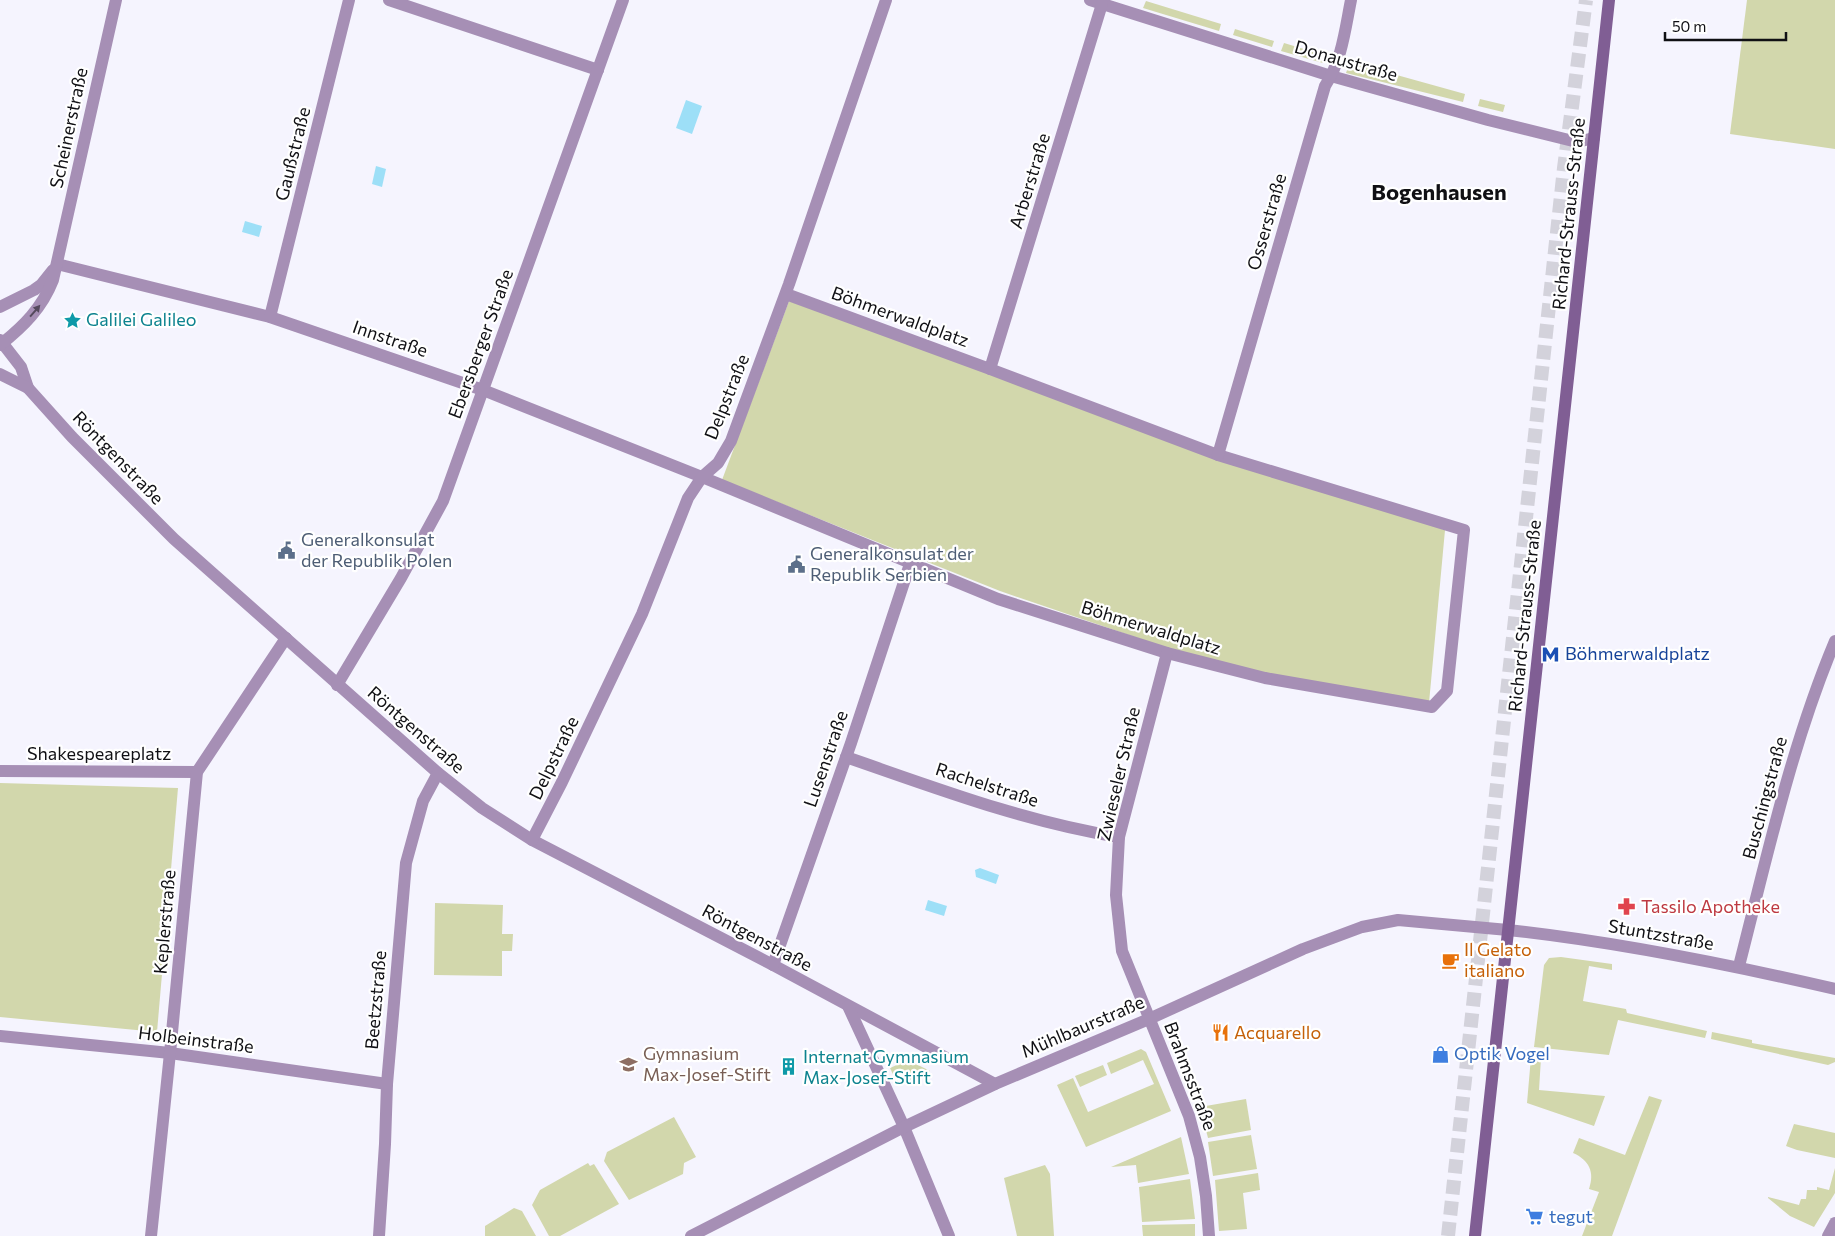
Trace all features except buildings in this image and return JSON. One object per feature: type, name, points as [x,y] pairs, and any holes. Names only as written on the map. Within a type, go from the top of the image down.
[{"type":"main road","name":"Richard-Strauss-Straße","points":[[1475,1236],[1609,0]]},
{"type":"street","name":"Scheinerstraße","points":[[1,342],[38,311],[47,295],[57,264],[116,0]]},
{"type":"street","name":"Gaußstraße","points":[[270,317],[349,0]]},
{"type":"street","points":[[389,0],[598,70]]},
{"type":"street","name":"Ebersberger Straße","points":[[337,685],[401,578],[443,500],[623,0]]},
{"type":"street","name":"Delpstraße","points":[[532,840],[566,774],[642,614],[688,498],[702,477],[718,463],[731,441],[786,294],[886,0]]},
{"type":"street","name":"Osserstraße","points":[[1218,455],[1325,86],[1340,56],[1350,0]]},
{"type":"street","name":"Donaustraße","points":[[1096,2],[1331,76],[1551,137],[1577,142],[1594,138]]},
{"type":"street","name":"Arberstraße","points":[[990,369],[1096,2]]},
{"type":"street","points":[[0,308],[40,285],[57,264]]},
{"type":"street","name":"Innstraße","points":[[57,264],[270,317],[484,390],[702,477]]},
{"type":"street","name":"Böhmerwaldplatz","points":[[702,477],[998,599],[1167,653],[1265,678],[1432,707],[1447,690],[1464,530],[1218,455],[786,294]]},
{"type":"street","name":"Röntgenstraße","points":[[1,342],[21,367],[28,388]]},
{"type":"street","name":"Röntgenstraße","points":[[0,374],[28,388],[78,443],[174,539],[438,774],[482,808],[532,840],[773,965],[995,1084]]},
{"type":"street","name":"Lusenstraße","points":[[773,965],[846,757],[910,564]]},
{"type":"street","name":"Keplerstraße","points":[[151,1236],[197,772],[286,638]]},
{"type":"street","name":"Buschingstraße","points":[[1739,966],[1787,776],[1818,682],[1835,641]]},
{"type":"street","name":"Zwieseler Straße","points":[[1148,1019],[1122,951],[1116,895],[1119,837],[1167,653]]},
{"type":"street","name":"Rachelstraße","points":[[846,757],[1010,813],[1066,828],[1119,837]]},
{"type":"street","name":"Shakespeareplatz","points":[[0,771],[197,772]]},
{"type":"street","name":"Beetzstraße","points":[[379,1236],[387,1084],[406,863],[423,801],[438,774]]},
{"type":"street","name":"Mühlbaurstraße","points":[[691,1236],[904,1127],[995,1084],[1303,950],[1362,927],[1398,920],[1508,930]]},
{"type":"street","name":"Stuntzstraße","points":[[1508,930],[1634,947],[1739,966],[1835,989]]},
{"type":"street","points":[[848,1006],[904,1127],[949,1236]]},
{"type":"street","name":"Brahmsstraße","points":[[1148,1019],[1176,1079],[1189,1116],[1200,1157],[1206,1196],[1209,1236]]},
{"type":"street","name":"Holbeinstraße","points":[[0,1036],[170,1053],[387,1084]]},
{"type":"street","points":[[1828,1236],[1835,1223]]},
{"type":"green space","points":[[1747,0],[1835,0],[1835,149],[1730,134]]},
{"type":"green space","points":[[1146,1],[1221,24],[1219,31],[1143,8]]},
{"type":"green space","points":[[1235,29],[1274,41],[1272,47],[1233,35]]},
{"type":"green space","points":[[1284,43],[1327,56],[1323,63],[1281,51]]},
{"type":"green space","points":[[1350,62],[1465,94],[1463,102],[1346,73]]},
{"type":"green space","points":[[1480,99],[1505,105],[1503,112],[1478,106]]},
{"type":"green space","points":[[789,301],[1445,530],[1429,703],[1276,677],[1167,648],[1000,591],[722,480]]},
{"type":"green space","points":[[0,783],[178,788],[157,1032],[0,1017]]},
{"type":"green space","points":[[435,903],[503,905],[502,934],[513,934],[512,951],[502,951],[502,976],[434,975]]},
{"type":"green space","points":[[1561,957],[1612,964],[1612,970],[1589,966],[1583,1001],[1626,1009],[1627,1013],[1707,1031],[1705,1038],[1618,1020],[1609,1055],[1534,1047],[1544,965],[1549,958]]},
{"type":"green space","points":[[1712,1032],[1752,1040],[1752,1043],[1835,1058],[1835,1062],[1828,1065],[1711,1039]]},
{"type":"green space","points":[[1141,1049],[1146,1052],[1171,1111],[1086,1147],[1057,1085],[1073,1078],[1088,1112],[1154,1084],[1143,1060],[1111,1074],[1107,1063]]},
{"type":"green space","points":[[1531,1057],[1541,1058],[1539,1090],[1605,1096],[1594,1126],[1527,1103]]},
{"type":"green space","points":[[908,1060],[930,1071],[898,1085],[890,1068]]},
{"type":"green space","points":[[1103,1065],[1107,1075],[1080,1087],[1075,1076]]},
{"type":"green space","points":[[1649,1096],[1662,1100],[1612,1236],[1582,1236],[1599,1192],[1589,1189],[1591,1172],[1589,1167],[1583,1159],[1573,1153],[1579,1138],[1625,1155]]},
{"type":"green space","points":[[1246,1099],[1251,1130],[1208,1138],[1200,1107]]},
{"type":"green space","points":[[674,1117],[696,1157],[684,1163],[683,1174],[629,1200],[604,1161],[607,1152]]},
{"type":"green space","points":[[1794,1124],[1835,1133],[1835,1158],[1786,1146]]},
{"type":"green space","points":[[1251,1135],[1257,1169],[1213,1176],[1208,1142]]},
{"type":"green space","points":[[1181,1137],[1189,1174],[1138,1183],[1136,1165],[1111,1167]]},
{"type":"green space","points":[[588,1163],[590,1166],[594,1164],[619,1204],[560,1236],[549,1236],[532,1205],[540,1190]]},
{"type":"green space","points":[[1045,1165],[1050,1174],[1054,1236],[1017,1236],[1004,1178]]},
{"type":"green space","points":[[1835,1168],[1835,1193],[1814,1227],[1790,1216],[1768,1198],[1799,1205],[1801,1199],[1806,1199],[1807,1190],[1817,1190],[1817,1187],[1829,1190]]},
{"type":"green space","points":[[1258,1173],[1260,1190],[1243,1193],[1247,1229],[1219,1231],[1215,1180]]},
{"type":"green space","points":[[1190,1179],[1195,1219],[1142,1222],[1139,1187]]},
{"type":"green space","points":[[514,1208],[522,1211],[536,1236],[485,1236],[485,1226]]},
{"type":"green space","points":[[1195,1224],[1195,1236],[1143,1236],[1142,1225]]},
{"type":"water","points":[[686,100],[702,106],[692,134],[676,128]]},
{"type":"water","points":[[376,166],[386,169],[382,187],[372,184]]},
{"type":"water","points":[[245,221],[262,226],[259,237],[242,232]]},
{"type":"water","points":[[980,868],[999,875],[996,884],[976,877],[975,870]]},
{"type":"water","points":[[928,900],[947,906],[944,916],[925,910]]},
{"type":"tunnel","points":[[1448,1236],[1564,168],[1586,0]]},
{"type":"place","name":"Galilei Galileo","points":[[72,320]]},
{"type":"place","name":"Generalkonsulat der Republik Polen","points":[[287,550]]},
{"type":"place","name":"Generalkonsulat der Republik Serbien","points":[[796,564]]},
{"type":"place","name":"Böhmerwaldplatz","points":[[1551,654]]},
{"type":"place","name":"Tassilo Apotheke","points":[[1627,907]]},
{"type":"place","name":"Il Gelato italiano","points":[[1450,960]]},
{"type":"place","name":"Acquarello","points":[[1220,1033]]},
{"type":"place","name":"Optik Vogel","points":[[1440,1054]]},
{"type":"place","name":"Gymnasium Max-Josef-Stift","points":[[629,1064]]},
{"type":"place","name":"Internat Gymnasium Max-Josef-Stift","points":[[789,1067]]},
{"type":"place","name":"tegut","points":[[1535,1217]]},
{"type":"district","name":"Bogenhausen","points":[[1439,192]]}]
